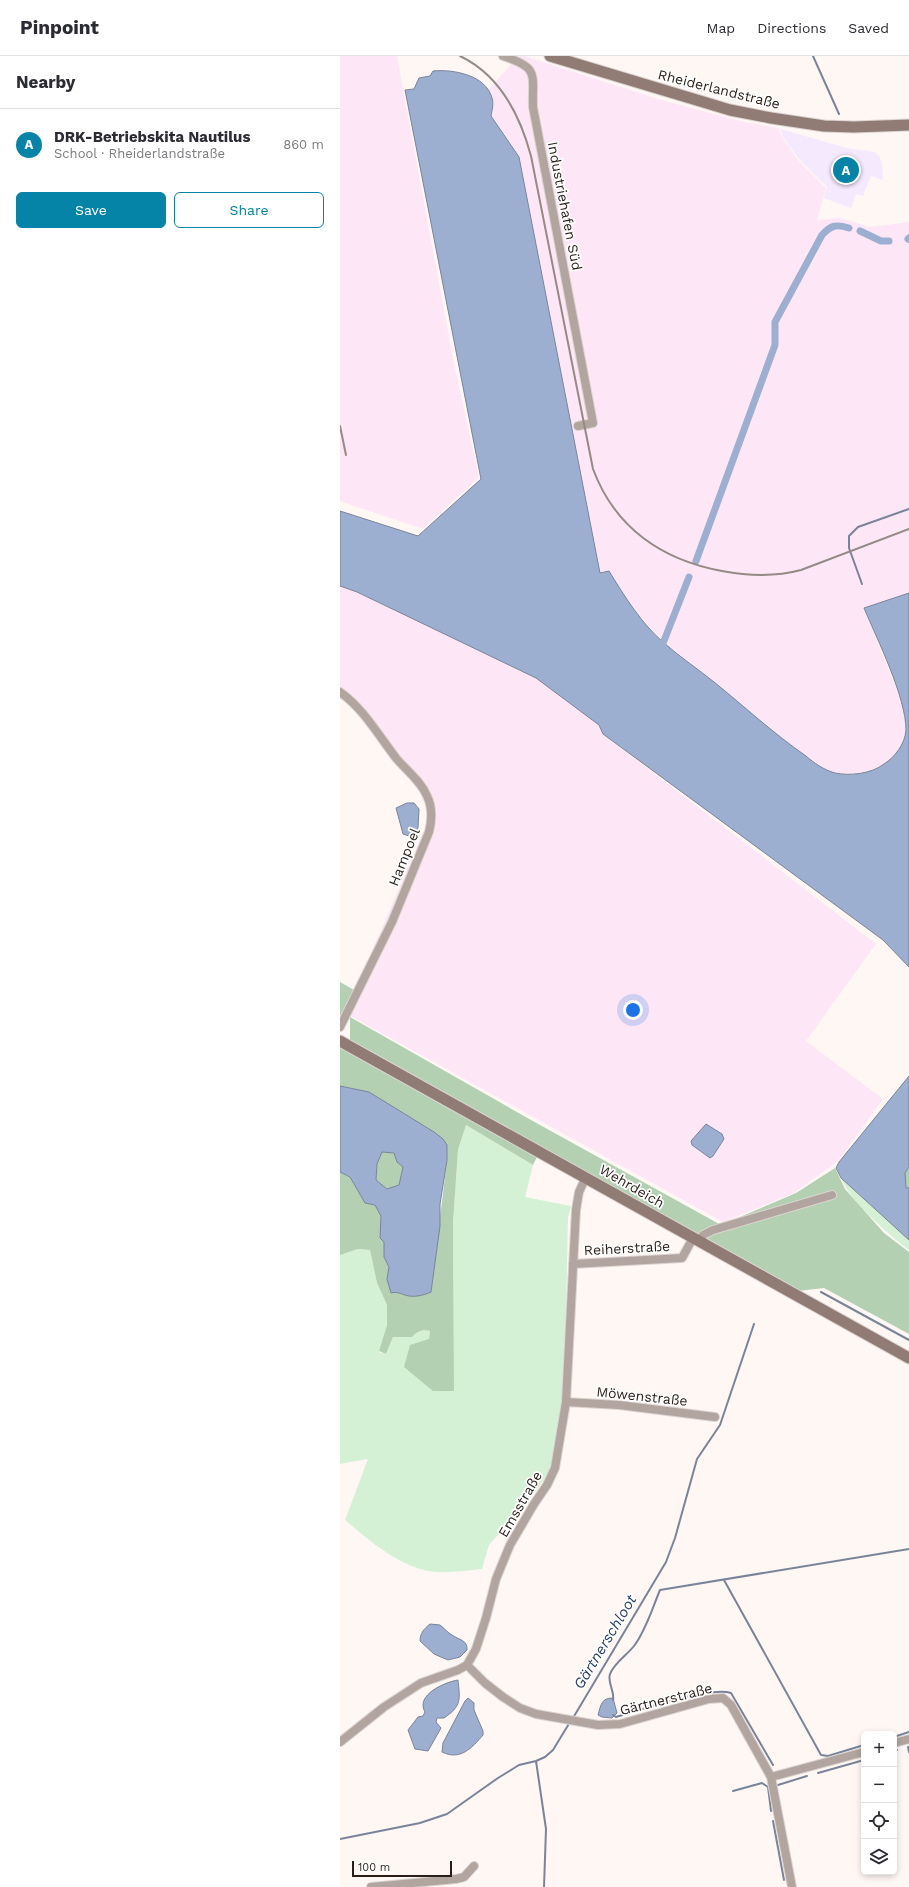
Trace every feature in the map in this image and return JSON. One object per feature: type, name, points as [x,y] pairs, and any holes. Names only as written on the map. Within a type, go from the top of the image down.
[{"type":"street","name":"Industriehafen Süd","points":[[503,56],[523,63],[529,68],[534,76],[533,107],[593,423],[578,426]]},
{"type":"street","name":"Rheiderlandstraße","points":[[550,56],[723,108],[764,117],[824,126],[854,127],[909,124]]},
{"type":"street","name":"Hampoel","points":[[340,692],[365,716],[396,758],[421,786],[427,795],[431,807],[432,819],[429,832],[392,922],[340,1027]]},
{"type":"street","name":"Wehrdeich","points":[[340,1042],[586,1177],[909,1358]]},
{"type":"street","name":"Emsstraße","points":[[467,1665],[476,1649],[496,1579],[510,1545],[547,1485],[555,1468],[566,1402],[570,1356],[573,1264],[579,1192],[586,1177]]},
{"type":"street","points":[[696,1239],[713,1230],[832,1196]]},
{"type":"street","name":"Reiherstraße","points":[[573,1264],[682,1258],[696,1239]]},
{"type":"street","name":"Möwenstraße","points":[[566,1402],[619,1405],[715,1416]]},
{"type":"street","points":[[340,1742],[384,1707],[420,1683],[458,1670],[467,1665]]},
{"type":"street","name":"Gärtnerstraße","points":[[467,1665],[485,1683],[520,1708],[536,1714],[598,1725],[620,1724],[709,1699],[723,1698],[731,1706],[771,1777],[792,1887]]},
{"type":"street","points":[[897,1742],[909,1739]]},
{"type":"street","points":[[771,1777],[861,1753]]},
{"type":"street","points":[[371,1887],[456,1879],[464,1877],[474,1866]]},
{"type":"shaded area","points":[[340,56],[397,56],[454,364],[479,477],[423,529],[340,501]]},
{"type":"shaded area","points":[[519,56],[525,56],[658,99],[741,121],[778,128],[782,137],[797,159],[826,188],[817,220],[840,218],[870,227],[909,222],[909,593],[864,608],[899,695],[903,707],[906,730],[898,751],[889,761],[876,770],[856,774],[834,773],[819,766],[793,747],[664,643],[630,605],[609,572],[600,573],[519,157],[491,116],[492,96],[488,90]]},
{"type":"shaded area","points":[[780,129],[847,148],[874,152],[879,156],[882,164],[883,180],[871,176],[863,196],[856,194],[851,208],[824,198],[827,187],[798,158],[783,137]]},
{"type":"shaded area","points":[[340,586],[357,592],[536,678],[599,725],[603,734],[876,944],[806,1041],[883,1099],[838,1161],[794,1193],[723,1222],[345,1013],[426,826],[428,807],[425,787],[354,698],[340,689]]},
{"type":"green space","points":[[340,982],[354,990],[342,1015],[340,1015]]},
{"type":"green space","points":[[350,1017],[531,1120],[721,1225],[796,1193],[835,1168],[845,1189],[884,1233],[909,1252],[909,1334],[824,1288],[798,1291],[350,1043]]},
{"type":"green space","points":[[340,1045],[459,1111],[537,1157],[533,1165],[466,1125],[458,1150],[453,1223],[454,1391],[433,1391],[404,1367],[410,1345],[429,1339],[430,1331],[420,1331],[412,1337],[393,1337],[386,1354],[379,1351],[387,1325],[387,1305],[377,1283],[370,1250],[358,1249],[340,1255],[340,1172],[350,1177],[365,1203],[375,1205],[381,1216],[380,1238],[384,1242],[384,1257],[389,1267],[387,1279],[403,1293],[411,1295],[431,1292],[447,1160],[443,1139],[369,1092],[340,1086]]},
{"type":"green space","points":[[466,1125],[533,1165],[525,1197],[571,1206],[568,1218],[565,1354],[562,1401],[552,1467],[536,1491],[489,1545],[482,1569],[435,1572],[409,1565],[390,1555],[345,1520],[368,1459],[340,1464],[340,1255],[358,1249],[370,1250],[377,1283],[387,1305],[387,1325],[379,1352],[386,1354],[393,1337],[412,1337],[420,1331],[430,1331],[429,1339],[454,1391],[453,1223],[458,1150]]},
{"type":"green space","points":[[382,1152],[394,1153],[397,1162],[403,1167],[399,1185],[387,1189],[376,1180],[377,1164]]},
{"type":"green space","points":[[909,1167],[909,1188],[906,1188],[905,1173]]},
{"type":"green space","points":[[841,1178],[909,1240],[909,1250],[870,1217],[845,1187]]},
{"type":"water","points":[[433,71],[450,71],[468,75],[483,84],[489,90],[493,100],[491,116],[519,157],[600,573],[609,571],[627,600],[648,627],[670,648],[714,682],[782,739],[816,764],[835,773],[860,773],[873,770],[892,758],[902,745],[906,730],[905,717],[896,685],[864,608],[909,593],[909,967],[883,940],[603,734],[599,725],[536,678],[357,592],[340,586],[340,511],[418,536],[481,479],[405,90],[414,89],[419,78],[430,76]]},
{"type":"water","points":[[407,803],[414,803],[419,809],[418,828],[412,837],[403,834],[396,808]]},
{"type":"water","points":[[909,1076],[909,1167],[905,1173],[906,1188],[909,1188],[909,1240],[841,1178],[836,1168],[839,1162]]},
{"type":"water","points":[[340,1086],[369,1092],[443,1139],[447,1145],[447,1160],[440,1204],[440,1226],[431,1292],[415,1296],[409,1296],[396,1292],[391,1293],[387,1279],[389,1267],[384,1257],[384,1242],[380,1238],[381,1216],[375,1205],[365,1203],[350,1177],[340,1172]],"holes":[[[382,1152],[394,1153],[397,1162],[403,1167],[399,1185],[387,1189],[376,1180],[377,1164]]]},
{"type":"water","points":[[706,1124],[722,1134],[724,1139],[713,1156],[710,1158],[692,1145],[691,1141]]},
{"type":"water","points":[[430,1624],[440,1625],[450,1634],[465,1642],[467,1650],[460,1657],[448,1660],[434,1654],[420,1641],[423,1631]]},
{"type":"water","points":[[458,1680],[459,1697],[457,1706],[444,1718],[437,1718],[436,1722],[441,1728],[428,1751],[415,1749],[408,1730],[418,1717],[423,1716],[425,1712],[423,1706],[424,1700],[433,1690],[446,1683]]},
{"type":"water","points":[[468,1698],[474,1703],[474,1710],[483,1731],[483,1735],[465,1752],[454,1755],[442,1752],[443,1743]]},
{"type":"water","points":[[613,1698],[617,1713],[612,1718],[598,1715],[602,1703],[606,1699]]},
{"type":"waterway","points":[[813,56],[839,114]]},
{"type":"waterway","points":[[696,561],[775,345],[775,322],[822,235],[834,226],[849,228]]},
{"type":"waterway","points":[[860,231],[881,241],[889,241]]},
{"type":"waterway","points":[[862,584],[849,548],[849,536],[858,527],[909,509]]},
{"type":"waterway","points":[[660,651],[689,577]]},
{"type":"waterway","points":[[821,1292],[909,1340]]},
{"type":"waterway","name":"Gärtnerschloot","points":[[573,1718],[666,1562],[675,1538],[697,1459],[720,1425],[754,1324]]},
{"type":"waterway","points":[[613,1700],[613,1693],[609,1681],[610,1674],[614,1666],[638,1640],[660,1590],[909,1549]]},
{"type":"waterway","points":[[724,1580],[821,1755],[828,1756],[861,1746]]},
{"type":"waterway","points":[[613,1715],[616,1717],[657,1704],[708,1693],[731,1693],[773,1765]]},
{"type":"waterway","name":"Gärtnerschloot","points":[[340,1839],[420,1823],[447,1814],[519,1765],[545,1757],[553,1750],[570,1722]]},
{"type":"waterway","points":[[897,1736],[909,1732]]},
{"type":"waterway","points":[[909,1747],[909,1752]]},
{"type":"waterway","points":[[536,1761],[546,1829],[544,1887]]},
{"type":"waterway","points":[[818,1773],[861,1761]]},
{"type":"waterway","points":[[778,1785],[807,1776]]},
{"type":"waterway","points":[[733,1791],[762,1783],[768,1787],[771,1811]]},
{"type":"waterway","points":[[773,1821],[784,1880]]},
{"type":"railway","points":[[460,56],[474,64],[497,85],[514,111],[521,126],[531,156],[593,469],[602,490],[614,508],[628,524],[643,538],[680,559],[700,566],[722,571],[762,575],[781,574],[801,570],[909,529]]},
{"type":"railway","points":[[340,426],[346,455]]},
{"type":"place","name":"DRK-Betriebskita Nautilus","points":[[846,170]]}]
